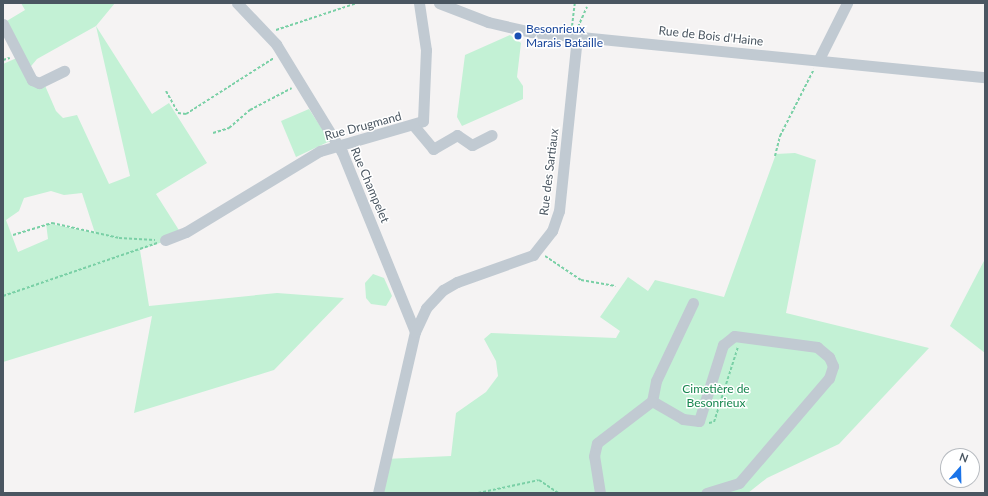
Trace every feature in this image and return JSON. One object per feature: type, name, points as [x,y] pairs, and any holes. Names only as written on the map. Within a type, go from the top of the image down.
[{"type":"street","name":"Rue Champelet","points":[[237,3],[267,32],[282,53],[338,144],[414,332]]},
{"type":"street","name":"Rue Drugmand","points":[[165,240],[186,232],[301,160],[338,144],[414,126],[423,121],[426,112],[426,40],[419,3]]},
{"type":"street","name":"Rue de Bois d'Haine","points":[[439,3],[501,26],[574,35],[985,77]]},
{"type":"street","points":[[819,59],[847,3]]},
{"type":"street","points":[[3,24],[35,82],[64,71]]},
{"type":"street","name":"Rue des Sartiaux","points":[[378,493],[414,332],[426,308],[443,290],[524,260],[538,250],[552,231],[559,211],[574,35]]},
{"type":"street","points":[[414,126],[433,149],[457,135],[472,145],[492,135]]},
{"type":"street","points":[[600,493],[594,456],[597,443],[652,401],[656,381],[693,303]]},
{"type":"street","points":[[652,401],[683,419],[698,421],[724,345],[741,336],[816,347],[829,357],[832,371],[739,483],[706,493]]},
{"type":"path","points":[[267,32],[357,3]]},
{"type":"path","points":[[574,35],[575,3]]},
{"type":"path","points":[[574,35],[578,22],[587,7]]},
{"type":"path","points":[[166,91],[178,113],[186,114],[282,53]]},
{"type":"path","points":[[775,156],[780,136],[819,59]]},
{"type":"path","points":[[213,133],[230,128],[250,110],[300,83]]},
{"type":"path","points":[[14,235],[52,223],[119,238],[165,240]]},
{"type":"path","points":[[3,296],[165,240]]},
{"type":"path","points":[[538,250],[581,280],[614,286]]},
{"type":"path","points":[[698,421],[714,422],[741,336]]},
{"type":"path","points":[[478,493],[539,480],[558,493]]},
{"type":"green space","points":[[21,3],[115,3],[96,26],[152,114],[169,103],[207,163],[156,194],[182,235],[140,250],[149,306],[277,293],[344,298],[274,370],[134,413],[152,316],[3,362],[3,64],[19,57],[5,22],[25,10]],"holes":[[[96,26],[130,176],[109,184],[77,115],[63,118],[56,111],[43,81],[27,71],[37,59]],[[51,191],[64,195],[82,193],[95,233],[46,223],[48,239],[18,252],[6,220],[19,211],[24,198]]]},
{"type":"green space","points":[[510,35],[521,43],[517,77],[523,86],[523,99],[462,126],[457,117],[465,55]]},
{"type":"green space","points":[[309,109],[330,141],[296,157],[281,121]]},
{"type":"green space","name":"Cimetière de Besonrieux","points":[[795,153],[816,160],[786,313],[929,348],[839,444],[767,478],[748,493],[378,493],[385,459],[451,456],[456,413],[486,392],[498,376],[496,361],[484,339],[491,333],[616,338],[620,331],[600,317],[628,277],[648,291],[655,280],[724,297],[776,154]]},
{"type":"green space","points":[[985,259],[985,353],[950,326]]},
{"type":"green space","points":[[373,274],[384,278],[392,296],[386,306],[371,304],[366,298],[365,283]]},
{"type":"place","name":"Besonrieux Marais Bataille","points":[[518,36]]}]
